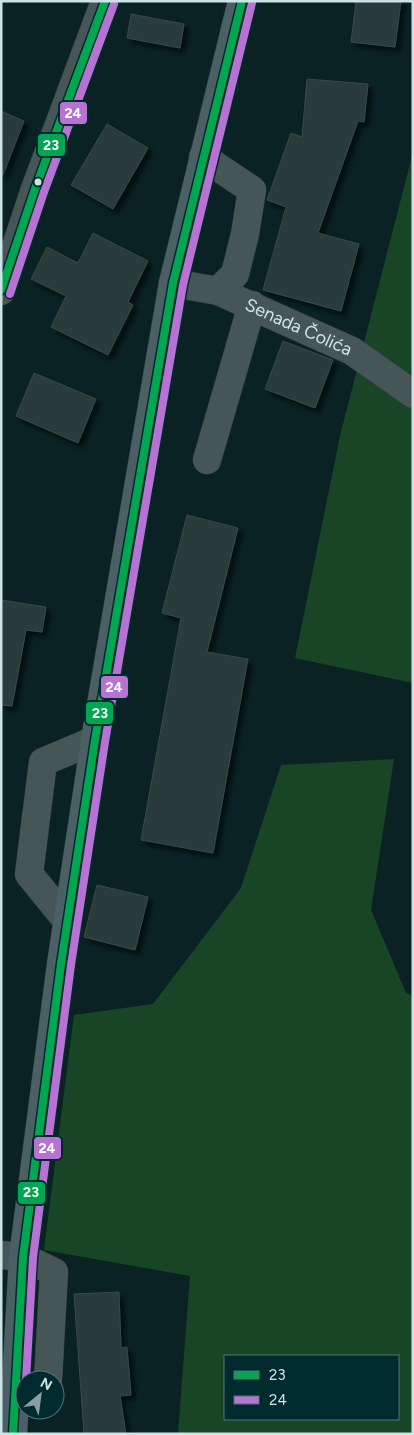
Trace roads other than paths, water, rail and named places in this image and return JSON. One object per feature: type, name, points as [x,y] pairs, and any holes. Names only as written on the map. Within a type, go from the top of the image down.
[{"type":"main road","points":[[13,1434],[12,1256],[173,283],[242,1]]},
{"type":"street","points":[[1,291],[35,189],[105,1]]},
{"type":"street","points":[[203,157],[252,190],[245,234],[235,274],[218,291]]},
{"type":"street","name":"Senada Čolića","points":[[173,283],[218,291],[352,351],[413,394]]},
{"type":"street","points":[[207,460],[252,305]]},
{"type":"street","points":[[68,922],[28,874],[43,762],[96,740]]},
{"type":"street","points":[[12,1256],[54,1272],[49,1370]]}]
